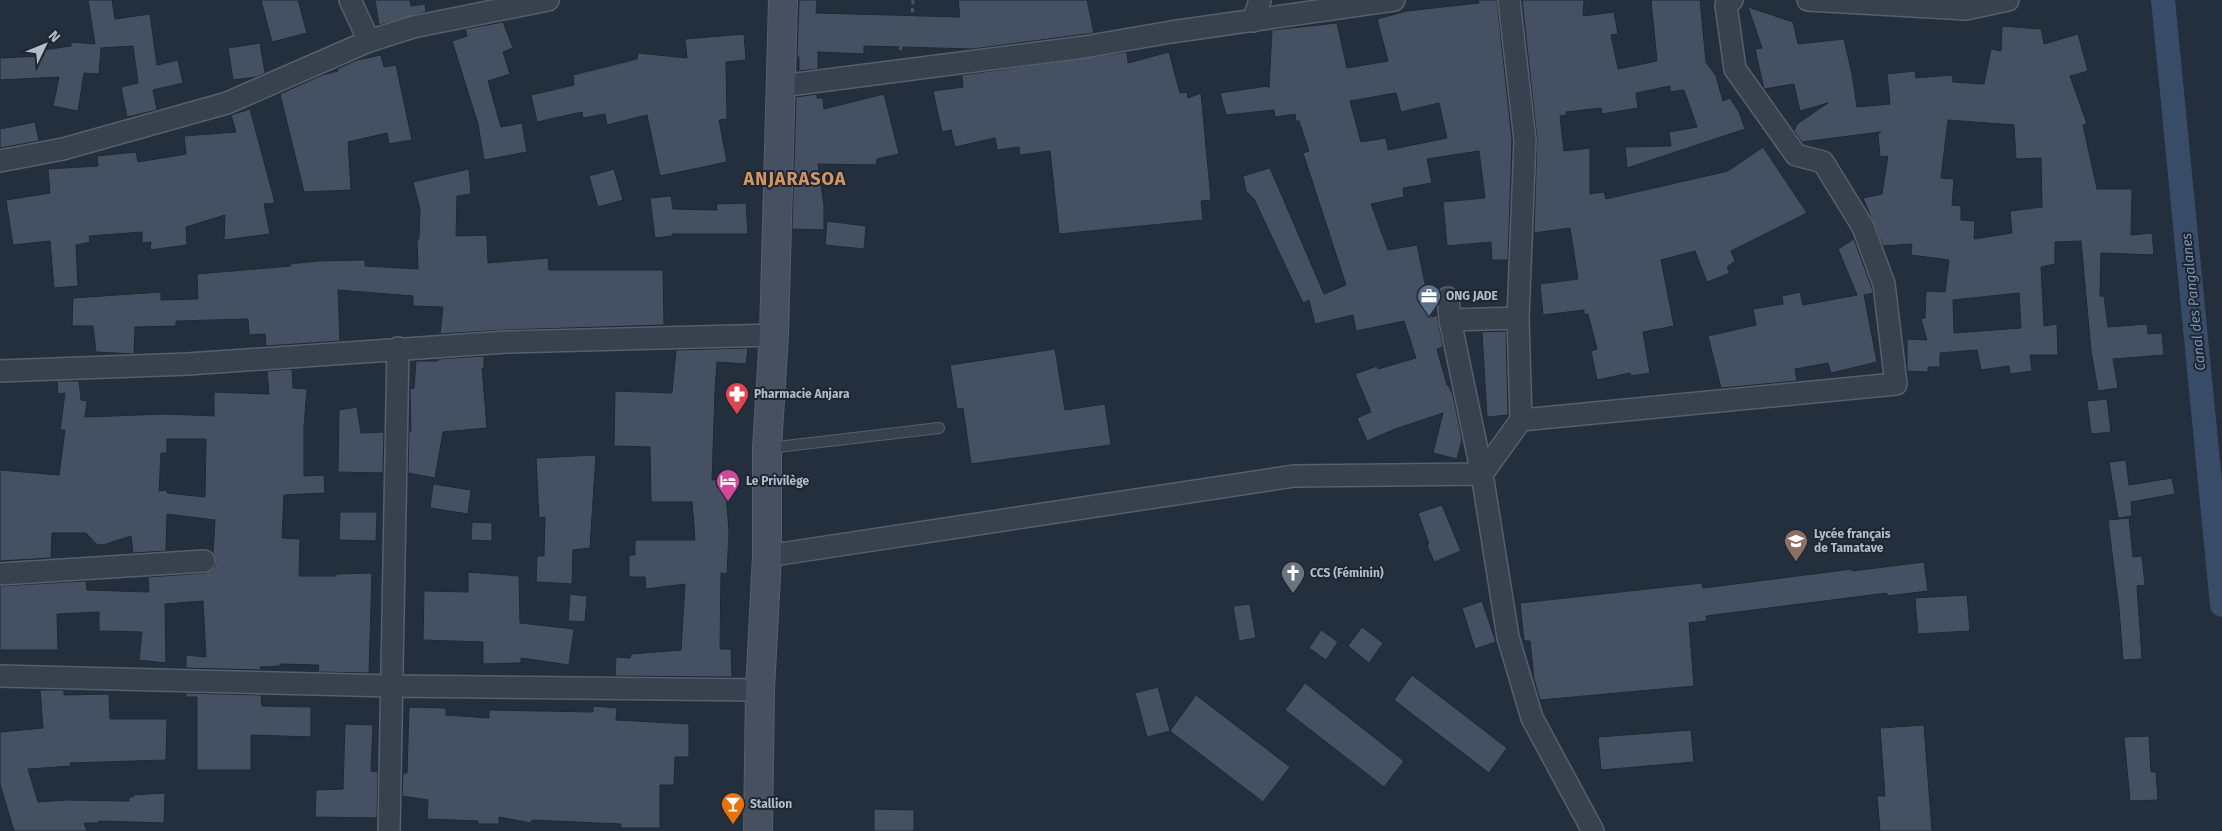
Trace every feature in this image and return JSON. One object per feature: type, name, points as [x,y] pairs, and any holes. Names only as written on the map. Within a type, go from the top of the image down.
[{"type":"main road","points":[[758,831],[760,690],[766,556],[767,448],[774,335],[783,0]]},
{"type":"street","points":[[350,0],[369,41]]},
{"type":"street","points":[[0,162],[63,149],[227,103],[369,41],[413,26],[548,0]]},
{"type":"street","points":[[1252,22],[1260,0]]},
{"type":"street","points":[[780,86],[1084,47],[1171,32],[1252,22],[1394,0]]},
{"type":"street","points":[[1482,474],[1521,420],[1518,318],[1525,140],[1509,0]]},
{"type":"street","points":[[1521,420],[1896,384],[1884,284],[1863,227],[1823,162],[1796,155],[1735,69],[1726,5],[1732,0]]},
{"type":"street","points":[[1808,0],[1966,9],[2008,0]]},
{"type":"street","points":[[1448,298],[1450,320],[1482,474],[1508,637],[1532,718],[1594,831]]},
{"type":"street","points":[[1450,320],[1518,318]]},
{"type":"street","points":[[0,371],[188,364],[398,348],[516,342],[774,335]]},
{"type":"street","points":[[389,831],[398,348]]},
{"type":"street","points":[[766,556],[1294,476],[1482,474]]},
{"type":"street","points":[[0,574],[204,561]]},
{"type":"street","points":[[0,676],[392,686],[760,690]]},
{"type":"lane","points":[[767,448],[939,428]]},
{"type":"path","points":[[899,51],[912,19],[913,0]]},
{"type":"building","points":[[88,0],[112,0],[115,19],[150,14],[157,65],[178,60],[183,83],[153,90],[157,110],[127,117],[121,87],[138,83],[133,46],[101,48],[99,74],[84,73],[78,111],[53,106],[59,77],[0,80],[0,58],[44,56],[43,50],[71,46],[71,42],[95,44]]},
{"type":"building","points":[[261,0],[298,0],[307,33],[272,42]]},
{"type":"building","points":[[375,0],[410,0],[411,6],[425,4],[426,12],[379,25]]},
{"type":"building","points":[[799,0],[817,0],[816,13],[960,17],[958,0],[1087,0],[1094,33],[973,49],[864,46],[864,54],[818,52],[818,69],[799,71],[799,57],[797,57]]},
{"type":"building","points":[[1478,0],[1497,0],[1512,140],[1508,260],[1492,260],[1491,242],[1447,246],[1443,202],[1485,198],[1479,151],[1427,159],[1432,183],[1403,188],[1404,197],[1371,204],[1388,250],[1417,245],[1432,317],[1437,315],[1443,347],[1437,349],[1447,385],[1453,395],[1462,439],[1457,459],[1433,453],[1443,413],[1395,429],[1367,441],[1357,418],[1371,412],[1355,374],[1377,366],[1378,369],[1416,358],[1404,321],[1356,331],[1353,315],[1315,324],[1309,300],[1303,303],[1254,199],[1246,191],[1243,176],[1270,168],[1324,294],[1346,285],[1303,153],[1309,151],[1299,121],[1296,121],[1295,114],[1275,117],[1274,110],[1226,115],[1220,93],[1268,86],[1269,88],[1272,30],[1337,23],[1347,68],[1388,61],[1377,19],[1407,11],[1479,3]],"holes":[[[1396,93],[1401,112],[1439,103],[1447,138],[1388,150],[1386,138],[1361,142],[1350,101]]]},
{"type":"building","points":[[1522,0],[1584,0],[1583,16],[1614,12],[1618,34],[1611,35],[1618,69],[1657,61],[1651,0],[1700,0],[1706,62],[1716,76],[1723,101],[1730,98],[1739,112],[1745,129],[1627,168],[1625,147],[1671,146],[1669,132],[1697,127],[1684,90],[1670,92],[1670,86],[1636,93],[1638,108],[1602,114],[1601,108],[1566,112],[1567,115],[1560,116],[1564,151],[1590,148],[1590,194],[1604,192],[1606,199],[1728,171],[1763,147],[1807,213],[1731,251],[1735,261],[1727,267],[1730,273],[1707,282],[1695,251],[1661,260],[1674,326],[1643,332],[1650,373],[1631,376],[1630,373],[1597,380],[1591,351],[1597,349],[1588,314],[1584,315],[1584,310],[1543,315],[1540,284],[1578,279],[1570,228],[1534,233],[1537,139]]},
{"type":"building","points":[[1748,7],[1793,22],[1798,44],[1844,39],[1857,107],[1890,104],[1887,74],[1915,71],[1916,78],[1952,75],[1953,82],[1984,84],[1991,49],[2001,51],[2002,26],[2041,29],[2044,44],[2078,34],[2088,71],[2070,76],[2087,124],[2083,125],[2097,189],[2132,189],[2131,235],[2152,233],[2154,255],[2101,253],[2100,296],[2104,296],[2108,327],[2147,324],[2148,334],[2162,333],[2164,355],[2113,359],[2118,388],[2098,391],[2091,351],[2081,241],[2055,242],[2055,264],[2041,267],[2044,326],[2057,324],[2058,355],[2030,355],[2032,371],[2010,374],[2009,366],[1981,370],[1977,350],[1940,353],[1940,367],[1928,367],[1928,372],[1907,371],[1907,339],[1927,340],[1921,319],[1925,318],[1926,291],[1945,292],[1949,260],[1911,255],[1912,244],[1883,246],[1863,198],[1882,194],[1888,156],[1880,157],[1878,134],[1881,132],[1802,142],[1794,131],[1797,124],[1828,103],[1800,111],[1794,84],[1764,89],[1755,49],[1762,48]],"holes":[[[1948,120],[2014,125],[2016,159],[2041,158],[2042,207],[2010,211],[2012,233],[1974,239],[1975,221],[1961,220],[1961,206],[1952,205],[1954,179],[1941,178]],[[2019,293],[2021,328],[1954,333],[1953,300]]]},
{"type":"building","points":[[503,22],[513,48],[503,52],[510,74],[488,81],[501,127],[522,123],[527,152],[484,160],[478,124],[452,41],[467,36],[465,29]]},
{"type":"building","points":[[744,34],[746,60],[726,62],[727,119],[719,120],[727,162],[660,176],[647,115],[607,125],[605,114],[583,118],[582,112],[537,122],[531,95],[574,85],[573,75],[637,59],[638,53],[687,58],[685,39]]},
{"type":"building","points":[[260,43],[265,73],[256,77],[233,80],[228,48]]},
{"type":"building","points":[[1127,52],[1128,63],[1169,52],[1180,93],[1187,92],[1188,98],[1201,93],[1211,200],[1201,201],[1203,220],[1059,234],[1050,151],[1020,155],[1019,147],[997,150],[995,138],[955,147],[951,130],[942,132],[933,91],[963,87],[962,75]]},
{"type":"building","points":[[381,55],[384,67],[396,65],[412,140],[389,144],[387,133],[348,142],[351,190],[304,192],[280,94],[322,75],[338,71],[337,69],[357,60]]},
{"type":"building","points":[[817,94],[817,98],[823,98],[824,109],[884,94],[899,154],[877,159],[876,165],[818,164],[824,206],[824,230],[792,229],[796,97]]},
{"type":"building","points":[[250,109],[275,203],[264,204],[270,234],[224,240],[225,215],[186,227],[187,245],[150,250],[151,242],[142,243],[142,232],[89,236],[90,242],[76,245],[78,286],[54,288],[50,241],[13,245],[6,200],[50,193],[48,169],[98,166],[97,156],[136,152],[138,162],[186,154],[184,136],[236,132],[231,115]]},
{"type":"building","points":[[35,122],[39,141],[0,148],[0,129]]},
{"type":"building","points":[[469,169],[471,194],[457,196],[456,236],[487,235],[488,263],[548,258],[549,270],[663,270],[664,325],[440,334],[443,307],[413,306],[413,296],[338,290],[340,341],[266,346],[265,334],[249,335],[248,319],[176,321],[176,326],[135,327],[134,354],[96,352],[93,326],[72,326],[73,298],[161,292],[161,300],[198,299],[197,274],[291,266],[290,264],[318,261],[365,260],[365,266],[418,269],[417,239],[419,239],[420,209],[413,182]]},
{"type":"building","points":[[614,169],[623,200],[598,207],[589,176]]},
{"type":"building","points":[[671,196],[673,209],[717,210],[716,204],[746,203],[748,234],[672,234],[672,236],[655,238],[650,198]]},
{"type":"building","points":[[827,221],[866,226],[864,249],[825,245]]},
{"type":"building","points":[[1854,239],[1873,293],[1864,295],[1877,362],[1831,373],[1828,363],[1795,369],[1797,381],[1721,388],[1708,336],[1756,325],[1753,309],[1783,304],[1782,296],[1800,292],[1803,305],[1857,295],[1838,249]]},
{"type":"building","points":[[1506,331],[1508,415],[1487,417],[1482,332]]},
{"type":"building","points":[[748,348],[746,364],[717,362],[715,391],[712,480],[725,479],[729,532],[727,574],[721,573],[720,649],[731,649],[732,677],[615,676],[616,657],[630,658],[631,654],[681,650],[685,584],[646,589],[645,577],[629,577],[629,555],[635,555],[635,540],[695,540],[692,502],[651,502],[650,447],[614,446],[615,391],[672,393],[676,350]]},
{"type":"building","points":[[1055,349],[1065,410],[1105,404],[1111,445],[971,464],[963,408],[957,409],[950,365]]},
{"type":"building","points":[[484,356],[484,368],[482,368],[487,428],[443,432],[435,478],[408,473],[409,431],[411,431],[410,389],[414,388],[416,361],[438,361],[438,359]]},
{"type":"building","points":[[292,369],[293,388],[307,389],[304,426],[304,476],[324,475],[325,493],[284,495],[282,538],[300,539],[299,576],[336,576],[336,574],[372,573],[369,673],[318,672],[319,665],[280,664],[280,666],[260,667],[261,670],[186,668],[186,655],[206,657],[203,601],[165,604],[166,663],[139,660],[142,632],[99,631],[99,612],[57,614],[58,650],[0,650],[0,586],[86,581],[87,590],[149,592],[148,577],[205,573],[211,571],[215,566],[216,560],[213,553],[215,520],[167,514],[166,551],[133,553],[131,536],[103,545],[96,544],[86,533],[52,533],[51,558],[0,561],[0,470],[59,475],[65,430],[60,430],[65,393],[58,394],[57,381],[79,381],[81,400],[87,401],[85,417],[166,414],[214,416],[214,392],[269,394],[267,371]],"holes":[[[167,439],[206,439],[205,497],[167,493],[167,490],[159,491],[161,453],[167,453]]]},
{"type":"building","points":[[2107,399],[2111,432],[2091,434],[2087,401]]},
{"type":"building","points":[[357,407],[361,433],[384,432],[383,473],[338,472],[339,410]]},
{"type":"building","points":[[596,455],[590,548],[573,550],[572,584],[536,582],[537,556],[544,556],[545,517],[539,518],[536,458]]},
{"type":"building","points":[[2126,460],[2129,485],[2172,478],[2175,494],[2131,502],[2132,516],[2118,518],[2109,462]]},
{"type":"building","points":[[433,484],[471,490],[468,514],[430,508]]},
{"type":"building","points":[[1442,505],[1461,551],[1434,562],[1418,513]]},
{"type":"building","points":[[340,512],[377,512],[376,541],[339,540]]},
{"type":"building","points":[[2129,518],[2133,557],[2142,556],[2145,585],[2137,586],[2142,659],[2123,660],[2108,520]]},
{"type":"building","points":[[472,522],[492,523],[492,541],[471,540]]},
{"type":"building","points":[[1924,562],[1928,591],[1887,596],[1887,593],[1706,616],[1707,621],[1689,623],[1694,686],[1540,700],[1534,679],[1530,641],[1524,641],[1520,603],[1702,583],[1703,588]]},
{"type":"building","points":[[468,572],[519,576],[520,623],[574,629],[569,665],[521,658],[521,663],[483,664],[483,642],[423,640],[424,591],[468,592]]},
{"type":"building","points":[[570,594],[587,596],[585,622],[568,621]]},
{"type":"building","points":[[1967,595],[1970,631],[1918,634],[1915,598]]},
{"type":"building","points":[[1482,601],[1496,642],[1475,649],[1462,608]]},
{"type":"building","points":[[1250,604],[1256,638],[1239,641],[1233,606]]},
{"type":"building","points":[[1362,627],[1383,643],[1369,663],[1348,646]]},
{"type":"building","points":[[1321,630],[1338,642],[1326,660],[1309,648]]},
{"type":"building","points":[[1412,675],[1507,748],[1489,773],[1394,700]]},
{"type":"building","points":[[1305,683],[1404,761],[1384,787],[1285,710]]},
{"type":"building","points":[[1158,687],[1170,731],[1147,737],[1135,693]]},
{"type":"building","points":[[40,690],[64,690],[64,695],[109,694],[110,719],[167,719],[166,760],[70,763],[71,766],[28,769],[38,802],[67,800],[129,801],[129,797],[133,797],[133,795],[165,793],[164,823],[99,821],[99,823],[84,823],[87,831],[14,831],[0,784],[0,732],[43,728]]},
{"type":"building","points":[[186,693],[261,695],[262,706],[311,707],[311,737],[251,735],[251,770],[197,770],[197,697],[186,697]]},
{"type":"building","points":[[1196,695],[1290,767],[1263,802],[1170,731]]},
{"type":"building","points":[[593,706],[617,708],[616,720],[689,724],[689,757],[675,757],[674,785],[660,785],[660,828],[621,828],[621,824],[532,820],[531,823],[499,817],[499,824],[478,824],[478,821],[427,819],[428,800],[402,796],[403,773],[407,773],[409,707],[446,708],[446,715],[489,718],[489,710],[593,712]]},
{"type":"building","points":[[345,724],[373,725],[371,771],[378,772],[377,818],[315,817],[316,790],[343,789]]},
{"type":"building","points":[[1924,725],[1932,831],[1880,831],[1877,796],[1885,796],[1880,728]]},
{"type":"building","points":[[1691,730],[1694,762],[1601,770],[1598,737]]},
{"type":"building","points":[[2149,736],[2151,772],[2156,772],[2158,800],[2130,801],[2124,737]]},
{"type":"building","points":[[874,809],[914,810],[914,831],[874,831]]},
{"type":"waterway","name":"Canal des Pangalanes","points":[[2163,0],[2222,605]]},
{"type":"place","name":"ONG JADE","points":[[1429,317]]},
{"type":"place","name":"Pharmacie Anjara","points":[[737,415]]},
{"type":"place","name":"Le Privilège","points":[[728,502]]},
{"type":"place","name":"Lycée français de Tamatave","points":[[1796,562]]},
{"type":"place","name":"CCS (Féminin)","points":[[1293,594]]},
{"type":"place","name":"Stallion","points":[[733,825]]},
{"type":"district","name":"ANJARASOA","points":[[795,179]]}]
